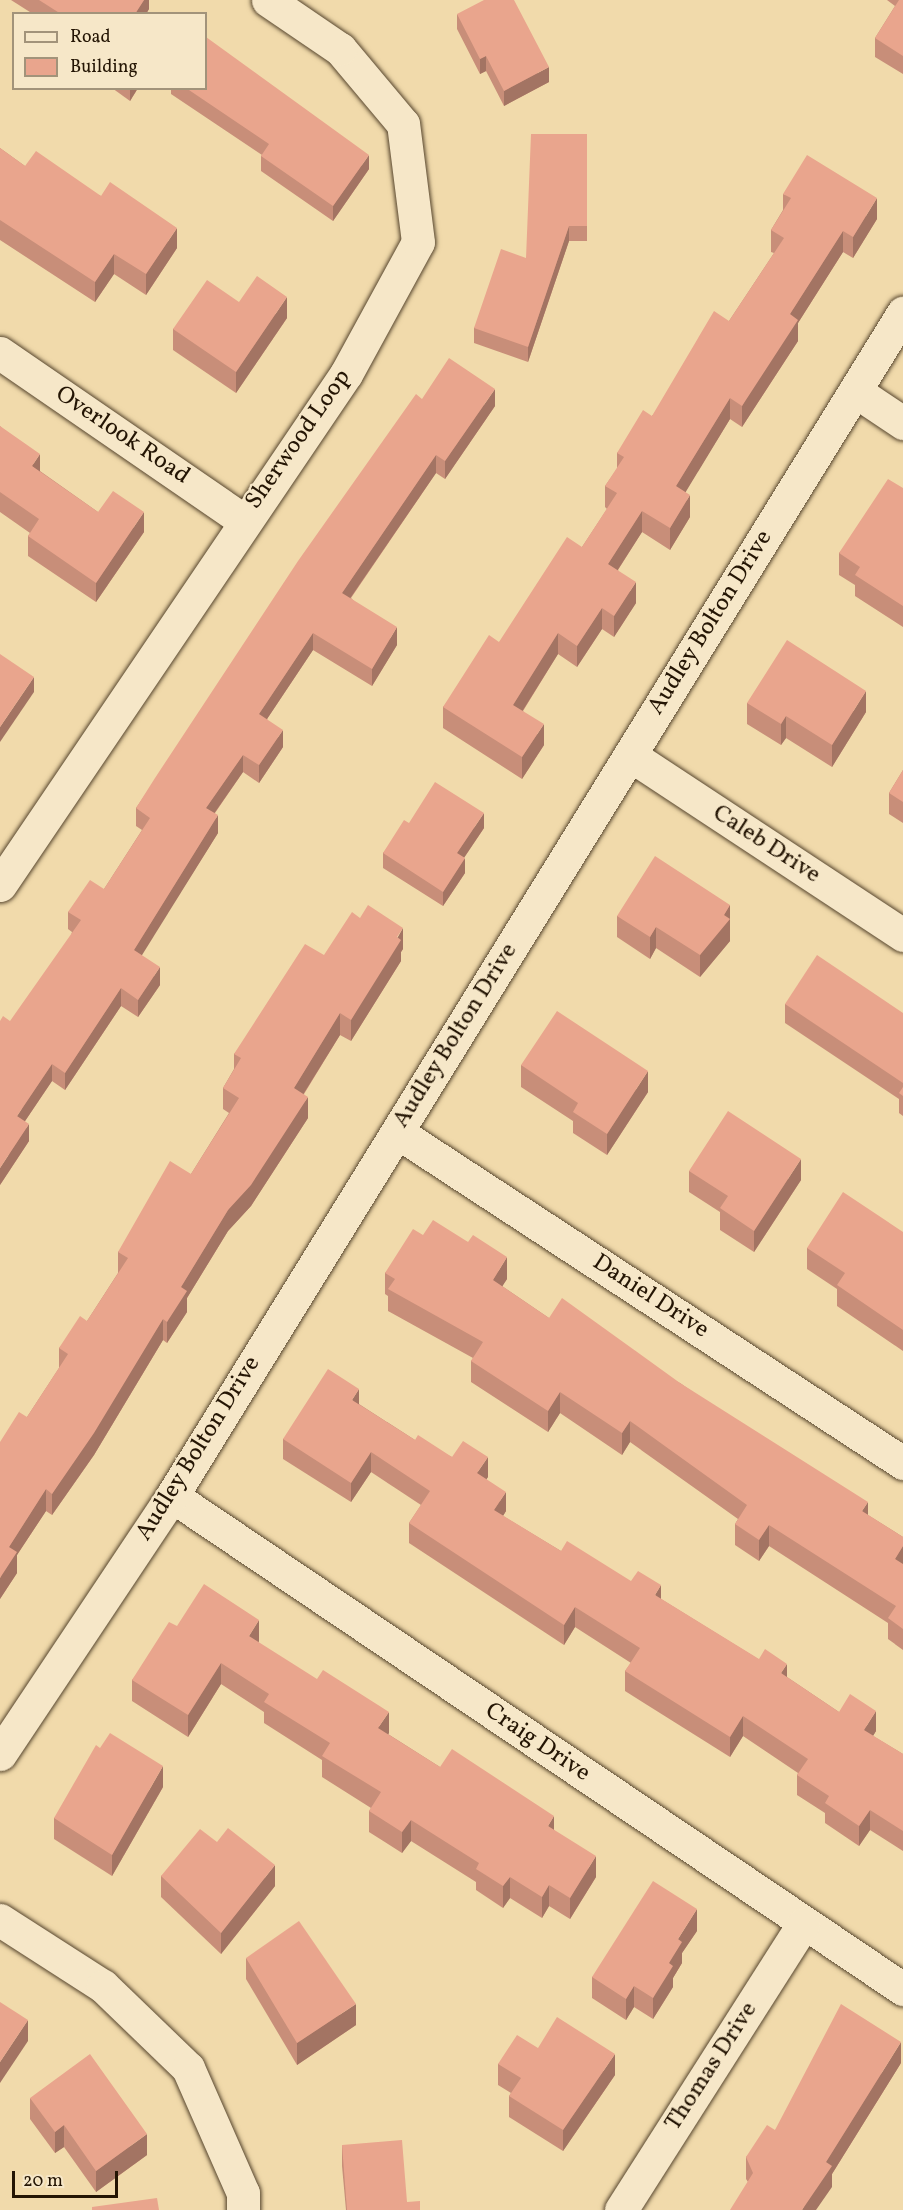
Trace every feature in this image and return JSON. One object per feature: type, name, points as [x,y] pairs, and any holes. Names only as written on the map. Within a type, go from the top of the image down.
[{"type":"street","name":"Sherwood Loop","points":[[0,883],[243,520],[346,374],[418,242],[403,124],[340,49],[268,0]]},
{"type":"street","name":"Audley Bolton Drive","points":[[0,1754],[172,1496],[903,313]]},
{"type":"street","name":"Overlook Road","points":[[0,352],[243,520]]},
{"type":"street","points":[[855,391],[903,423]]},
{"type":"street","name":"Caleb Drive","points":[[630,755],[903,935]]},
{"type":"street","name":"Daniel Drive","points":[[397,1132],[903,1463]]},
{"type":"street","name":"Craig Drive","points":[[172,1496],[803,1924],[903,1989]]},
{"type":"street","points":[[0,1920],[103,1986],[188,2068],[243,2193],[243,2210]]},
{"type":"street","name":"Thomas Drive","points":[[621,2210],[803,1924]]},
{"type":"building","points":[[39,0],[144,0],[136,12],[58,12]]},
{"type":"building","points":[[484,0],[514,0],[549,67],[504,91],[486,56],[480,59],[457,14]]},
{"type":"building","points":[[899,0],[903,0],[903,56],[875,38]]},
{"type":"building","points":[[207,38],[369,155],[333,206],[261,156],[269,144],[189,90],[207,90]]},
{"type":"building","points":[[531,134],[587,134],[587,226],[569,226],[528,347],[474,328],[501,249],[526,258]]},
{"type":"building","points":[[0,148],[25,166],[36,151],[101,196],[110,182],[177,228],[146,274],[114,254],[95,282],[0,220]]},
{"type":"building","points":[[807,155],[877,198],[853,237],[843,231],[790,314],[798,320],[742,406],[730,398],[676,486],[690,495],[670,528],[642,511],[608,564],[636,582],[614,616],[602,608],[577,646],[558,633],[513,705],[544,724],[522,757],[443,707],[489,635],[499,642],[567,537],[582,547],[617,493],[605,486],[624,457],[617,453],[643,410],[652,416],[714,311],[729,321],[784,238],[771,230],[791,198],[783,194]]},
{"type":"building","points":[[257,276],[287,297],[236,372],[173,329],[207,280],[239,302]]},
{"type":"building","points":[[449,358],[495,389],[445,461],[436,455],[342,593],[397,627],[372,669],[313,633],[259,714],[283,730],[259,765],[243,755],[206,808],[218,815],[134,950],[160,967],[138,1000],[121,988],[65,1073],[52,1064],[17,1116],[29,1124],[0,1168],[0,1021],[3,1016],[10,1021],[81,920],[68,912],[90,880],[104,889],[150,818],[136,808],[155,778],[298,561],[416,394],[422,399]]},
{"type":"building","points":[[0,426],[40,454],[32,466],[98,512],[113,491],[144,512],[96,583],[28,536],[39,519],[0,492]]},
{"type":"building","points":[[888,479],[903,488],[903,606],[855,575],[860,567],[839,553]]},
{"type":"building","points":[[787,640],[866,691],[832,745],[786,716],[781,724],[747,703]]},
{"type":"building","points":[[0,654],[34,677],[0,727]]},
{"type":"building","points":[[903,770],[903,802],[889,793]]},
{"type":"building","points":[[435,782],[484,813],[457,853],[465,858],[443,892],[383,853],[404,820],[409,823]]},
{"type":"building","points":[[655,856],[730,905],[724,915],[730,919],[700,955],[656,927],[650,937],[617,916]]},
{"type":"building","points":[[368,905],[403,928],[397,937],[401,940],[351,1020],[340,1013],[294,1088],[308,1097],[251,1185],[228,1210],[181,1287],[187,1291],[167,1322],[163,1319],[94,1433],[52,1494],[46,1489],[9,1547],[17,1552],[0,1578],[0,1442],[19,1412],[27,1417],[68,1354],[59,1348],[80,1316],[87,1321],[128,1258],[118,1252],[170,1161],[191,1174],[239,1098],[223,1088],[241,1058],[234,1054],[305,944],[324,955],[352,912],[360,918]]},
{"type":"building","points":[[817,955],[903,1013],[903,1083],[785,1004]]},
{"type":"building","points":[[557,1011],[648,1071],[607,1134],[573,1112],[578,1103],[521,1065]]},
{"type":"building","points":[[728,1111],[801,1159],[754,1231],[720,1208],[728,1196],[689,1171]]},
{"type":"building","points":[[843,1192],[903,1232],[903,1330],[837,1285],[845,1273],[807,1248]]},
{"type":"building","points":[[433,1220],[468,1242],[473,1235],[507,1257],[493,1280],[549,1318],[562,1298],[680,1383],[868,1502],[862,1511],[903,1537],[903,1546],[895,1559],[903,1564],[903,1629],[888,1618],[896,1606],[769,1525],[759,1540],[735,1524],[747,1505],[630,1421],[622,1433],[560,1392],[548,1411],[471,1361],[483,1342],[388,1289],[395,1279],[385,1273],[413,1229],[423,1235]]},
{"type":"building","points":[[328,1369],[359,1389],[352,1400],[415,1440],[418,1435],[452,1457],[463,1441],[488,1457],[477,1473],[506,1492],[494,1510],[561,1551],[567,1541],[631,1581],[638,1571],[661,1585],[655,1595],[759,1659],[765,1649],[787,1664],[781,1673],[839,1712],[850,1694],[876,1711],[864,1730],[903,1754],[903,1831],[870,1810],[859,1826],[825,1803],[829,1796],[797,1775],[808,1759],[743,1716],[730,1737],[625,1671],[640,1648],[575,1607],[564,1625],[409,1523],[430,1491],[371,1452],[351,1483],[283,1439]]},
{"type":"building","points":[[204,1584],[259,1620],[249,1636],[317,1679],[323,1670],[389,1712],[378,1728],[440,1767],[452,1749],[554,1816],[548,1826],[596,1856],[570,1898],[549,1885],[542,1897],[510,1877],[503,1886],[476,1869],[479,1863],[411,1820],[402,1832],[369,1811],[381,1792],[322,1756],[330,1743],[264,1702],[269,1694],[221,1663],[188,1715],[132,1680],[169,1622],[177,1626]]},
{"type":"building","points":[[110,1733],[163,1766],[112,1855],[54,1818],[96,1745],[100,1748]]},
{"type":"building","points":[[228,1828],[275,1865],[221,1933],[161,1876],[200,1829],[217,1842]]},
{"type":"building","points":[[653,1881],[697,1909],[678,1939],[682,1942],[669,1963],[673,1966],[653,1998],[634,1986],[626,1999],[592,1977]]},
{"type":"building","points":[[299,1921],[356,2004],[297,2043],[246,1958]]},
{"type":"building","points":[[0,2002],[28,2020],[0,2062]]},
{"type":"building","points":[[841,2004],[901,2042],[826,2162],[832,2166],[802,2210],[730,2210],[753,2173],[746,2157],[767,2125],[775,2130]]},
{"type":"building","points":[[557,2017],[615,2054],[563,2130],[509,2096],[521,2078],[498,2064],[517,2035],[538,2048]]},
{"type":"building","points":[[90,2054],[147,2134],[96,2171],[64,2125],[55,2132],[30,2098]]},
{"type":"building","points":[[402,2140],[407,2202],[420,2201],[420,2210],[347,2210],[342,2145]]},
{"type":"building","points":[[157,2198],[159,2210],[92,2210],[92,2207]]}]
